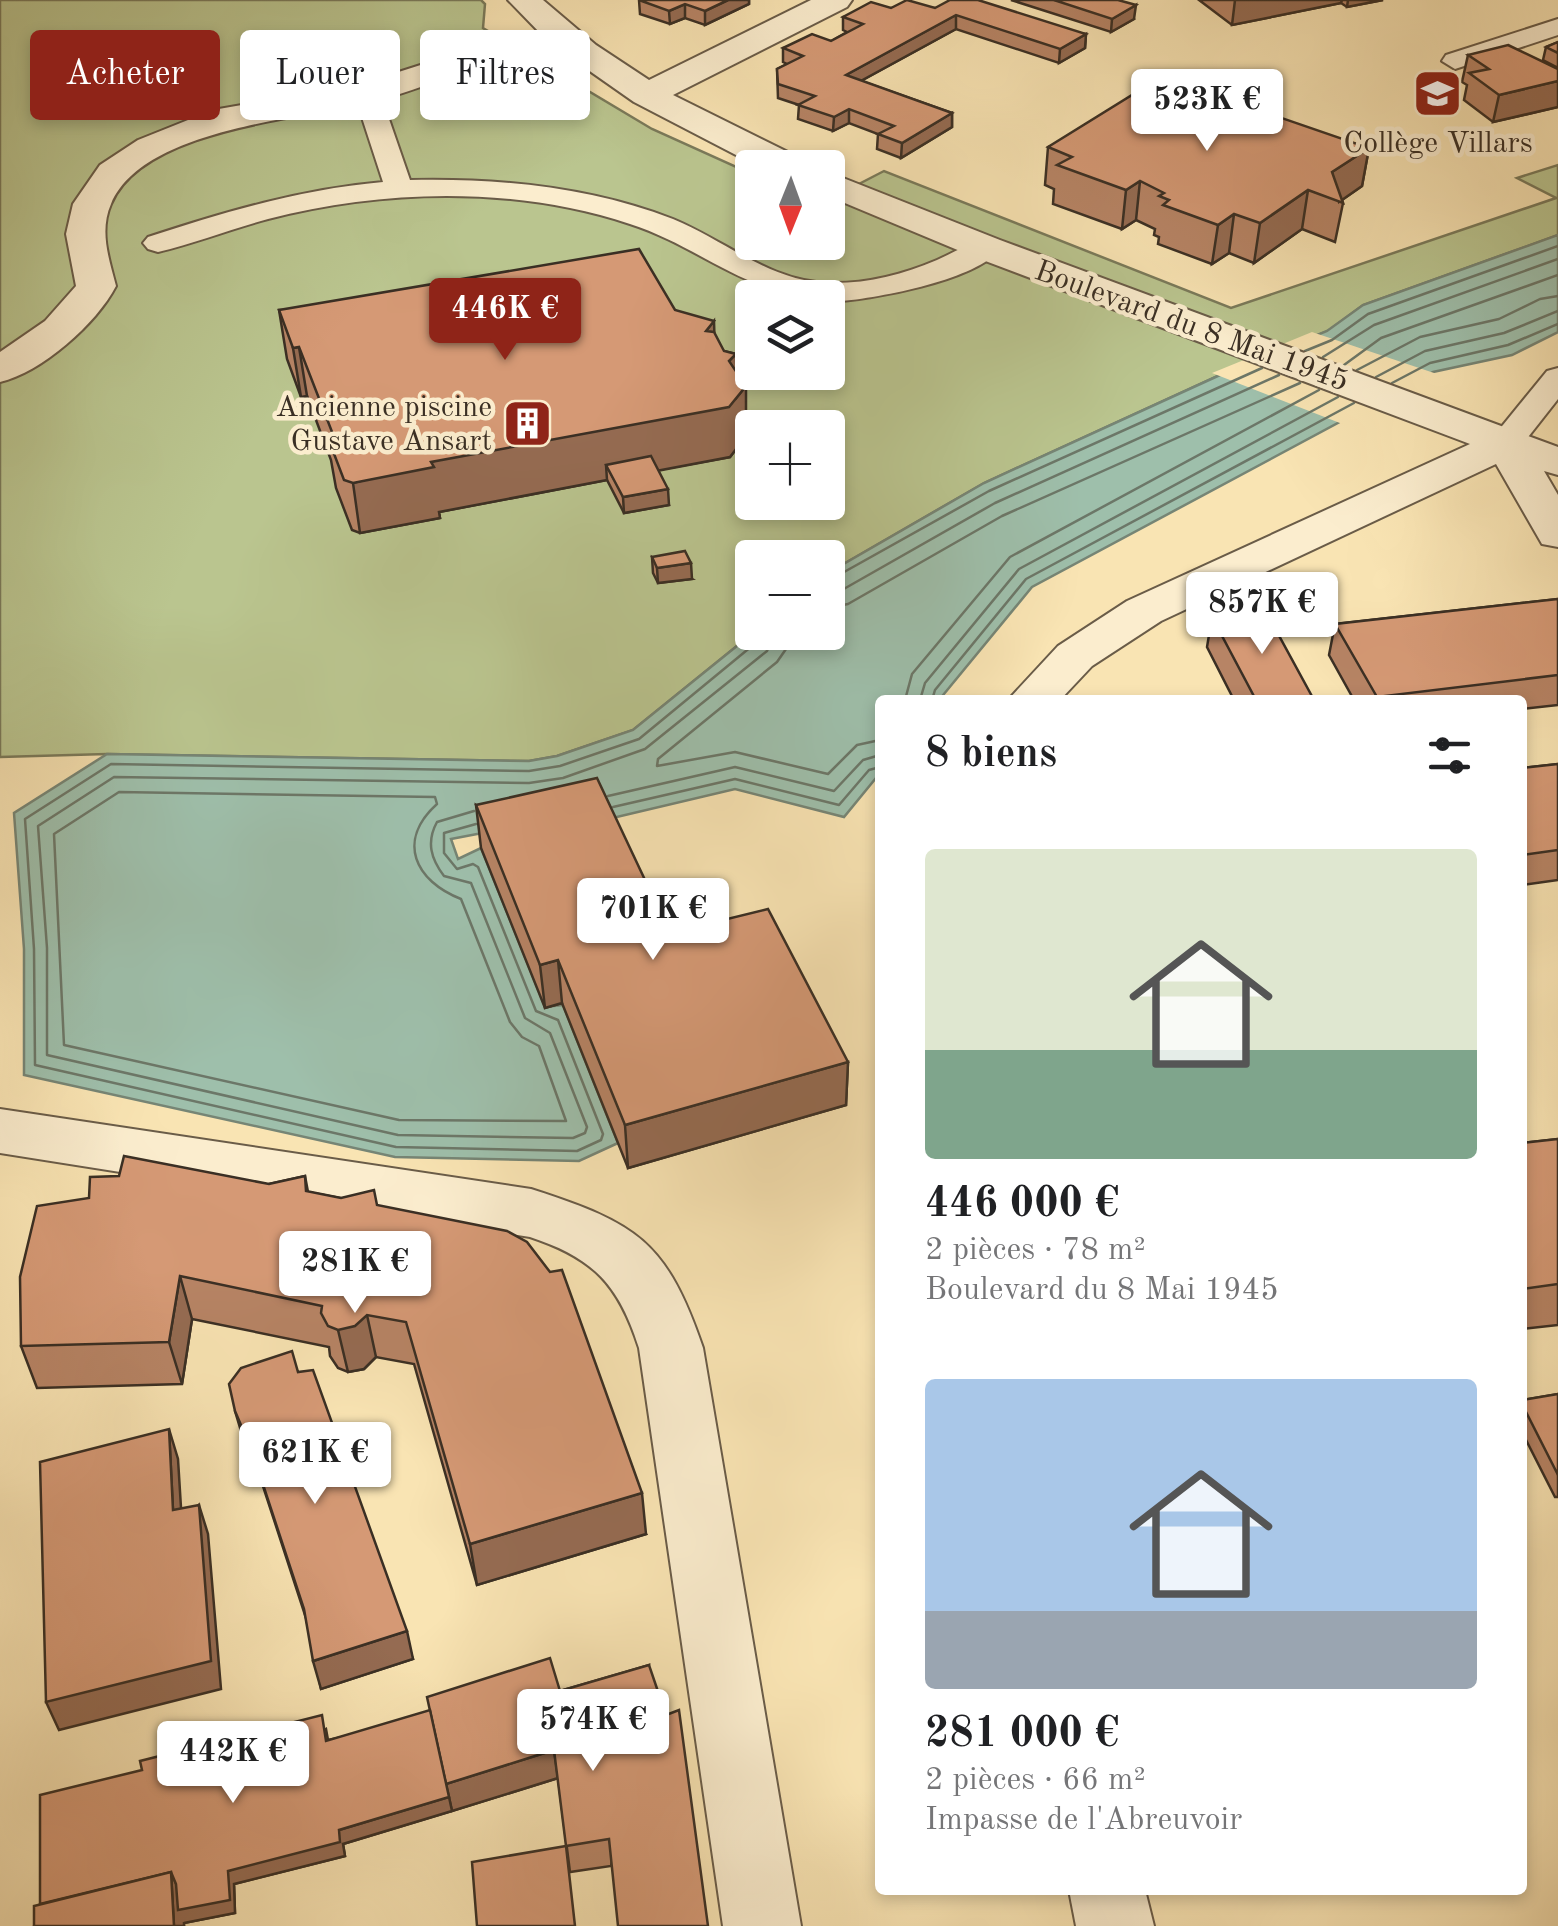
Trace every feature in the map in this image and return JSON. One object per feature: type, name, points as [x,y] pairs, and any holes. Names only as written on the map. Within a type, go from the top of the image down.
[{"type":"street","points":[[524,0],[557,30]]},
{"type":"street","points":[[646,95],[836,0]]},
{"type":"street","points":[[590,56],[646,95],[755,150]]},
{"type":"street","points":[[0,370],[58,330],[88,301],[96,286],[85,234],[86,219],[99,190],[122,166],[175,135],[240,114]]},
{"type":"street","name":"Boulevard du 8 Mai 1945","points":[[845,190],[986,248],[1558,462]]},
{"type":"street","points":[[1037,695],[1075,656],[1144,611],[1506,443],[1558,534]]},
{"type":"street","points":[[0,1130],[531,1213],[570,1225],[625,1257],[648,1283],[671,1348],[762,1926]]},
{"type":"street","points":[[1108,1895],[1115,1926]]},
{"type":"lane","points":[[1455,61],[1558,27]]},
{"type":"lane","points":[[376,120],[398,186]]},
{"type":"lane","points":[[158,242],[266,208],[398,186],[472,187],[576,201],[650,221],[760,276],[803,288],[859,290],[908,284],[986,248]]},
{"type":"lane","points":[[1506,443],[1558,378]]},
{"type":"green space","points":[[0,0],[481,0],[485,4],[483,28],[486,30],[420,30],[420,120],[590,120],[590,92],[652,129],[735,166],[735,260],[845,260],[845,191],[884,171],[1231,308],[1556,198],[1517,178],[1558,165],[1558,235],[1363,305],[1328,331],[1220,375],[984,483],[845,563],[845,540],[735,540],[735,648],[633,730],[557,756],[529,761],[107,754],[0,757]]},
{"type":"water","points":[[1558,235],[1558,332],[1512,355],[1433,372],[1032,587],[943,695],[875,695],[875,779],[844,817],[735,789],[566,829],[498,830],[451,839],[458,859],[481,848],[545,1007],[563,1005],[618,1143],[579,1161],[395,1157],[24,1075],[24,949],[14,813],[107,754],[529,761],[557,756],[633,730],[735,648],[845,650],[845,563],[984,483],[1220,375],[1327,331],[1363,305]]},
{"type":"pier","points":[[1312,332],[1440,375],[1345,425],[1212,373]]},
{"type":"building","points":[[639,0],[728,0],[705,11],[685,4],[669,11]]},
{"type":"building","points":[[907,0],[935,8],[950,0],[978,0],[1086,34],[1060,49],[956,15],[846,75],[952,113],[902,143],[878,134],[894,126],[849,109],[834,117],[798,105],[815,96],[778,84],[777,69],[803,56],[783,48],[812,34],[831,41],[863,24],[843,17],[871,2],[891,8]]},
{"type":"building","points":[[1054,0],[1118,0],[1136,5],[1112,19]]},
{"type":"building","points":[[1558,42],[1558,53],[1546,47]]},
{"type":"building","points":[[1508,45],[1558,69],[1558,81],[1499,95],[1469,73],[1489,69],[1468,55]]},
{"type":"building","points":[[1184,86],[1236,103],[1252,93],[1267,97],[1251,108],[1259,111],[1239,124],[1249,128],[1270,114],[1369,148],[1332,172],[1343,203],[1308,190],[1260,223],[1234,214],[1218,225],[1163,205],[1169,200],[1159,196],[1164,193],[1140,181],[1126,190],[1057,165],[1072,157],[1048,147],[1145,87],[1170,96]]},
{"type":"building","name":"Ancienne piscine Gustave Ansart","points":[[639,249],[675,310],[714,321],[706,331],[714,332],[724,351],[735,354],[729,361],[735,370],[735,390],[743,390],[729,407],[431,462],[434,467],[353,483],[344,480],[328,438],[334,437],[299,347],[293,348],[279,310]]},
{"type":"building","points":[[651,456],[668,489],[623,497],[606,465]]},
{"type":"building","points":[[685,551],[691,563],[657,568],[652,557]]},
{"type":"building","points":[[1558,599],[1558,675],[1376,695],[1335,624]]},
{"type":"building","points":[[1265,610],[1311,695],[1253,695],[1212,617]]},
{"type":"building","points":[[1558,764],[1558,850],[1527,854],[1527,767]]},
{"type":"building","points":[[597,778],[670,933],[768,909],[848,1062],[625,1125],[558,960],[540,965],[476,805]]},
{"type":"building","points":[[1558,1139],[1558,1284],[1527,1288],[1527,1142]]},
{"type":"building","points":[[124,1156],[269,1184],[305,1176],[306,1191],[341,1198],[374,1190],[377,1205],[507,1231],[527,1242],[550,1272],[562,1270],[642,1493],[470,1544],[406,1322],[367,1315],[355,1326],[338,1330],[328,1326],[322,1306],[180,1276],[169,1342],[21,1346],[20,1277],[37,1206],[89,1198],[90,1177],[119,1176]]},
{"type":"building","points":[[292,1351],[298,1372],[313,1370],[407,1631],[313,1661],[304,1609],[229,1384],[241,1368]]},
{"type":"building","points":[[1558,1394],[1558,1475],[1527,1414],[1527,1399]]},
{"type":"building","points":[[169,1429],[173,1510],[199,1505],[211,1661],[46,1702],[40,1462]]},
{"type":"building","points":[[550,1658],[560,1691],[649,1665],[666,1715],[679,1710],[708,1926],[618,1926],[609,1839],[566,1846],[554,1750],[446,1784],[427,1697]]},
{"type":"building","points":[[430,1710],[449,1797],[339,1830],[340,1842],[228,1871],[230,1900],[178,1910],[171,1872],[40,1904],[40,1795],[142,1770],[140,1761],[322,1715],[326,1741]]},
{"type":"building","points":[[566,1846],[575,1926],[477,1926],[472,1862]]},
{"type":"building","points":[[171,1872],[174,1926],[34,1926],[34,1906]]},
{"type":"place","name":"Collège Villars","points":[[1438,93]]},
{"type":"place","name":"Ancienne piscine Gustave Ansart","points":[[527,423]]}]
